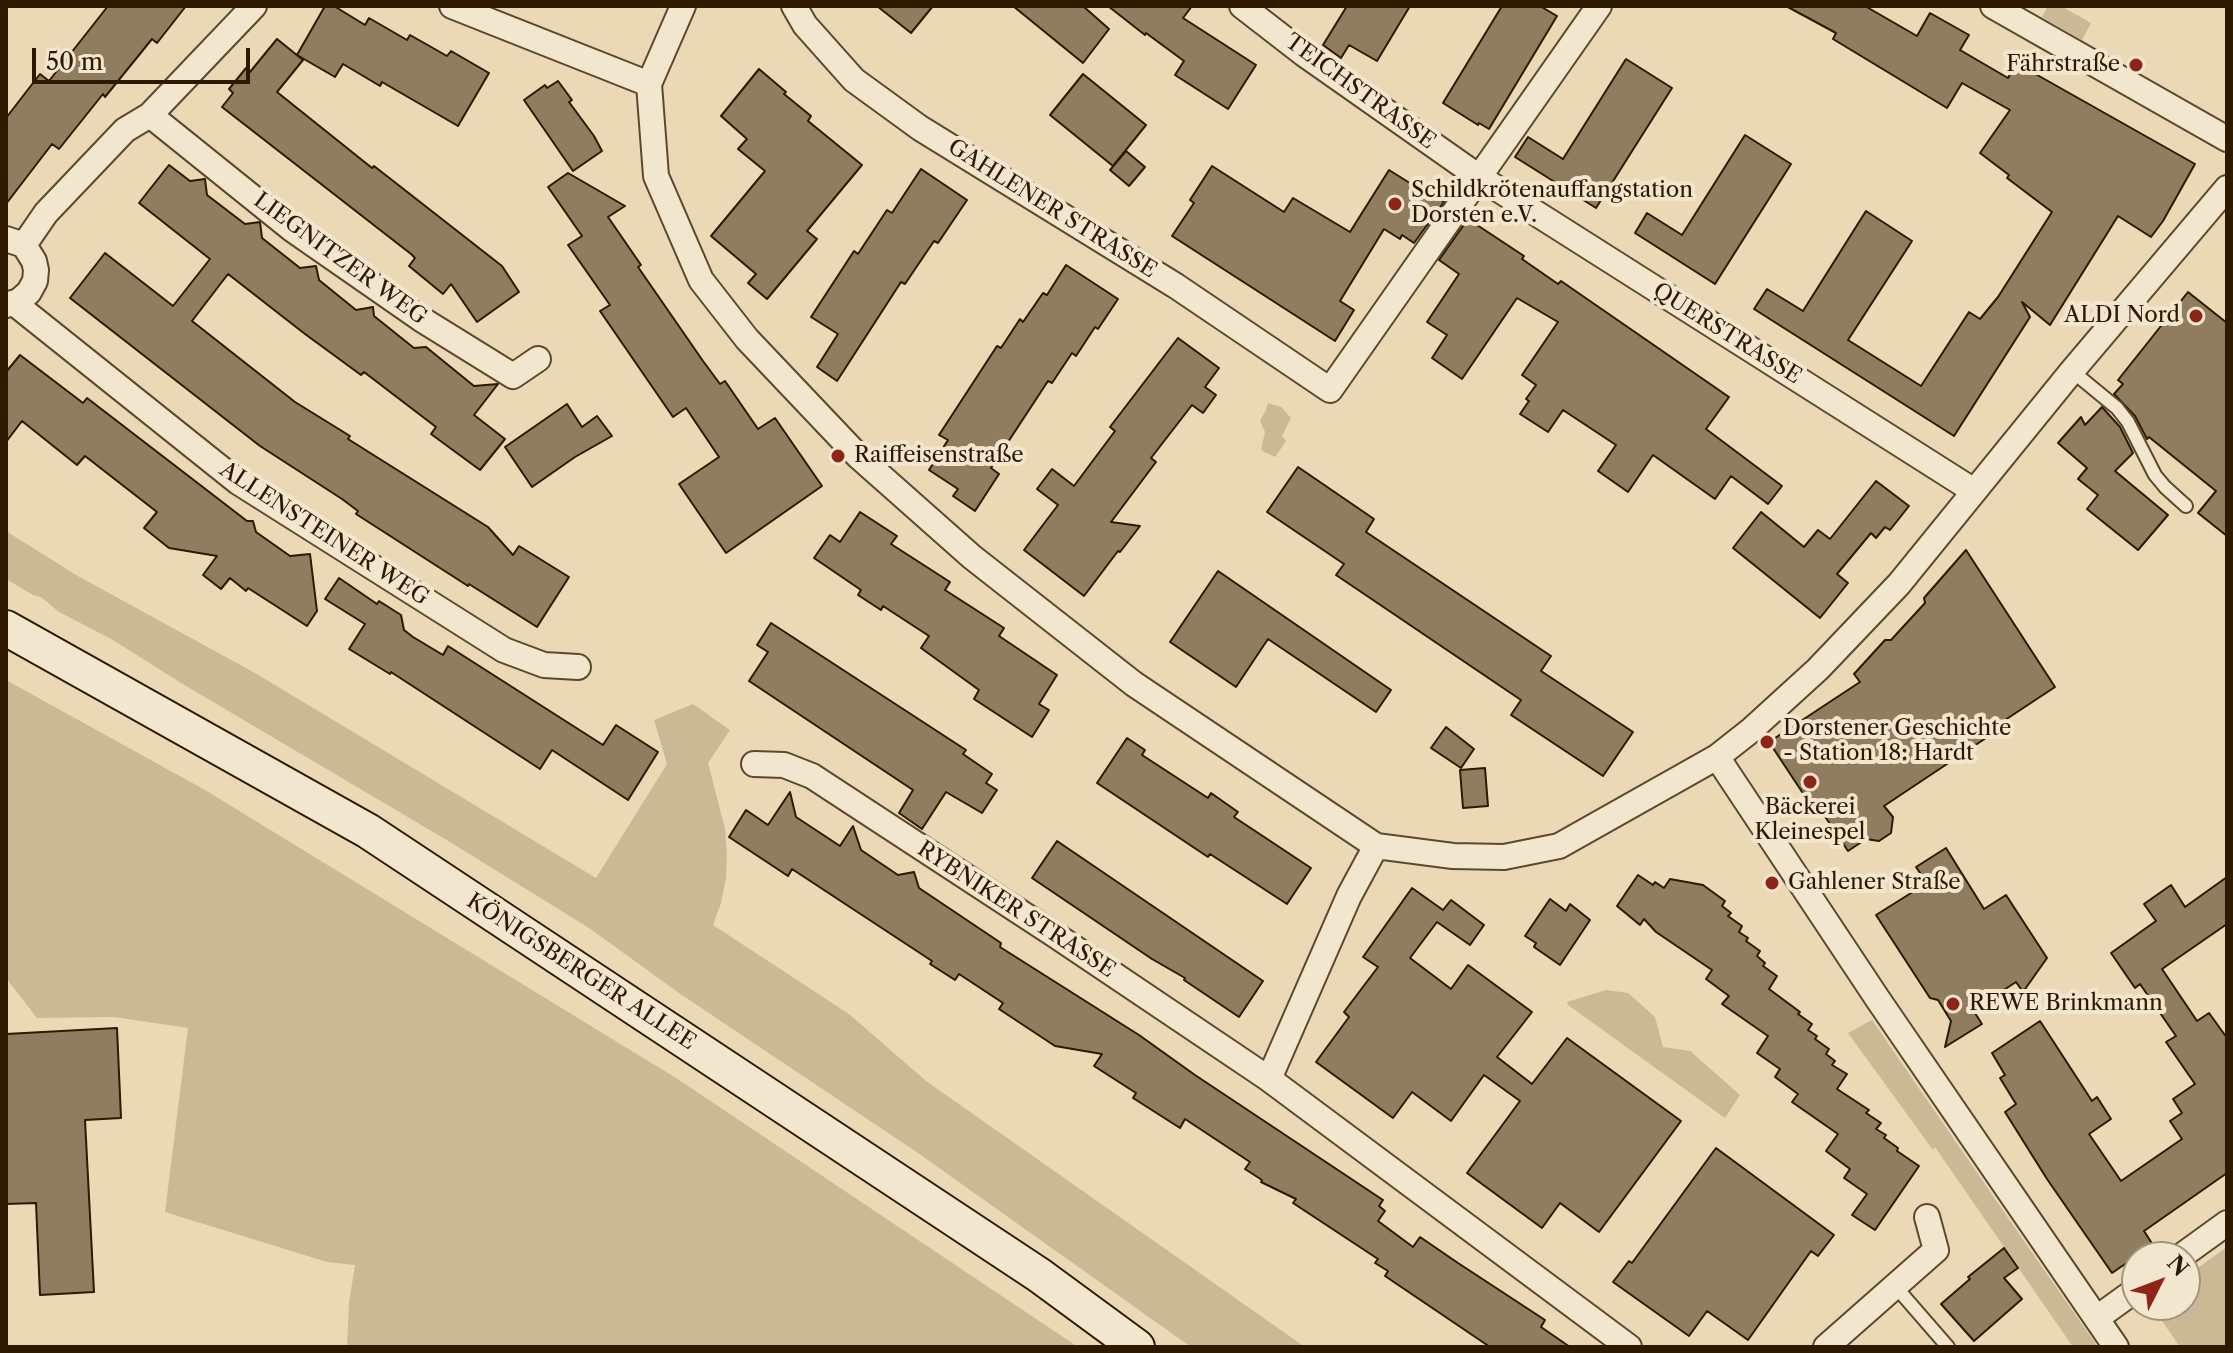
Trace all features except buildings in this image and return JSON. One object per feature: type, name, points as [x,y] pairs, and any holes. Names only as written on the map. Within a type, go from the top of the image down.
[{"type":"main road","name":"KÖNIGSBERGER ALLEE","points":[[6,628],[368,831],[1039,1275],[1137,1347]]},
{"type":"street","points":[[10,304],[29,292],[36,270],[34,261],[15,242],[125,130],[150,115],[254,6]]},
{"type":"street","points":[[452,6],[649,84]]},
{"type":"street","points":[[683,6],[649,84],[656,176],[701,280],[747,339],[858,456],[972,557],[1134,684],[1376,846],[1453,856],[1504,857],[1559,846],[1717,757],[1750,731],[1837,649],[1899,584],[2072,371],[2227,188]]},
{"type":"street","name":"GAHLENER STRASSE","points":[[794,6],[805,25],[854,80],[920,128],[1176,286],[1330,390],[1479,177]]},
{"type":"street","name":"TEICHSTRASSE","points":[[1242,6],[1304,54],[1479,177]]},
{"type":"street","points":[[1479,177],[1599,6]]},
{"type":"street","points":[[1993,6],[2227,139]]},
{"type":"street","name":"LIEGNITZER WEG","points":[[150,115],[293,230],[421,319],[513,376],[538,359]]},
{"type":"street","name":"QUERSTRASSE","points":[[1479,177],[1974,491]]},
{"type":"street","name":"ALLENSTEINER WEG","points":[[10,304],[238,482],[504,650],[544,665],[578,667]]},
{"type":"street","points":[[1717,757],[2116,1347]]},
{"type":"street","name":"RYBNIKER STRASSE","points":[[754,764],[784,765],[812,776],[1055,935],[1269,1079],[1629,1347]]},
{"type":"street","points":[[1269,1079],[1349,896],[1376,846]]},
{"type":"street","points":[[1826,1347],[1936,1250],[1927,1217]]},
{"type":"street","points":[[2201,1242],[2227,1223]]},
{"type":"street","points":[[2097,1318],[2121,1301]]},
{"type":"lane","points":[[2072,371],[2117,408],[2128,422],[2155,475],[2186,506]]},
{"type":"lane","points":[[1895,1286],[1948,1347]]},
{"type":"shaded area","points":[[2048,6],[2061,6],[2091,23],[2082,40],[2042,17]]},
{"type":"shaded area","points":[[1268,403],[1281,407],[1291,418],[1282,436],[1286,441],[1275,457],[1261,450],[1265,432],[1260,421]]},
{"type":"shaded area","points":[[6,531],[76,575],[255,673],[596,878],[667,764],[654,720],[693,704],[730,730],[708,763],[725,829],[727,854],[726,878],[713,925],[849,1014],[926,1081],[1305,1347],[1191,1347],[918,1153],[679,993],[589,928],[113,640],[59,612],[41,597],[6,579]]},
{"type":"shaded area","points":[[6,680],[205,790],[676,1078],[1078,1347],[347,1347],[355,1265],[327,1262],[165,1212],[188,1028],[114,1017],[37,1018],[6,978]]},
{"type":"shaded area","points":[[1606,990],[1628,993],[1655,1017],[1663,1047],[1690,1051],[1740,1095],[1725,1118],[1568,1005],[1567,1002]]},
{"type":"shaded area","points":[[1872,1020],[2098,1347],[2073,1347],[1935,1147],[1933,1150],[1848,1033]]},
{"type":"shaded area","points":[[2227,1247],[2227,1347],[2180,1347],[2162,1321],[2201,1321],[2201,1266]]},
{"type":"place","name":"Fährstraße","points":[[2136,65]]},
{"type":"place","name":"Schildkrötenauffangstation Dorsten e.V.","points":[[1395,204]]},
{"type":"place","name":"ALDI Nord","points":[[2196,316]]},
{"type":"place","name":"Raiffeisenstraße","points":[[838,456]]},
{"type":"place","name":"Dorstener Geschichte - Station 18: Hardt","points":[[1767,742]]},
{"type":"place","name":"Bäckerei Kleinespel","points":[[1810,782]]},
{"type":"place","name":"Gahlener Straße","points":[[1772,883]]},
{"type":"place","name":"REWE Brinkmann","points":[[1953,1004]]}]
